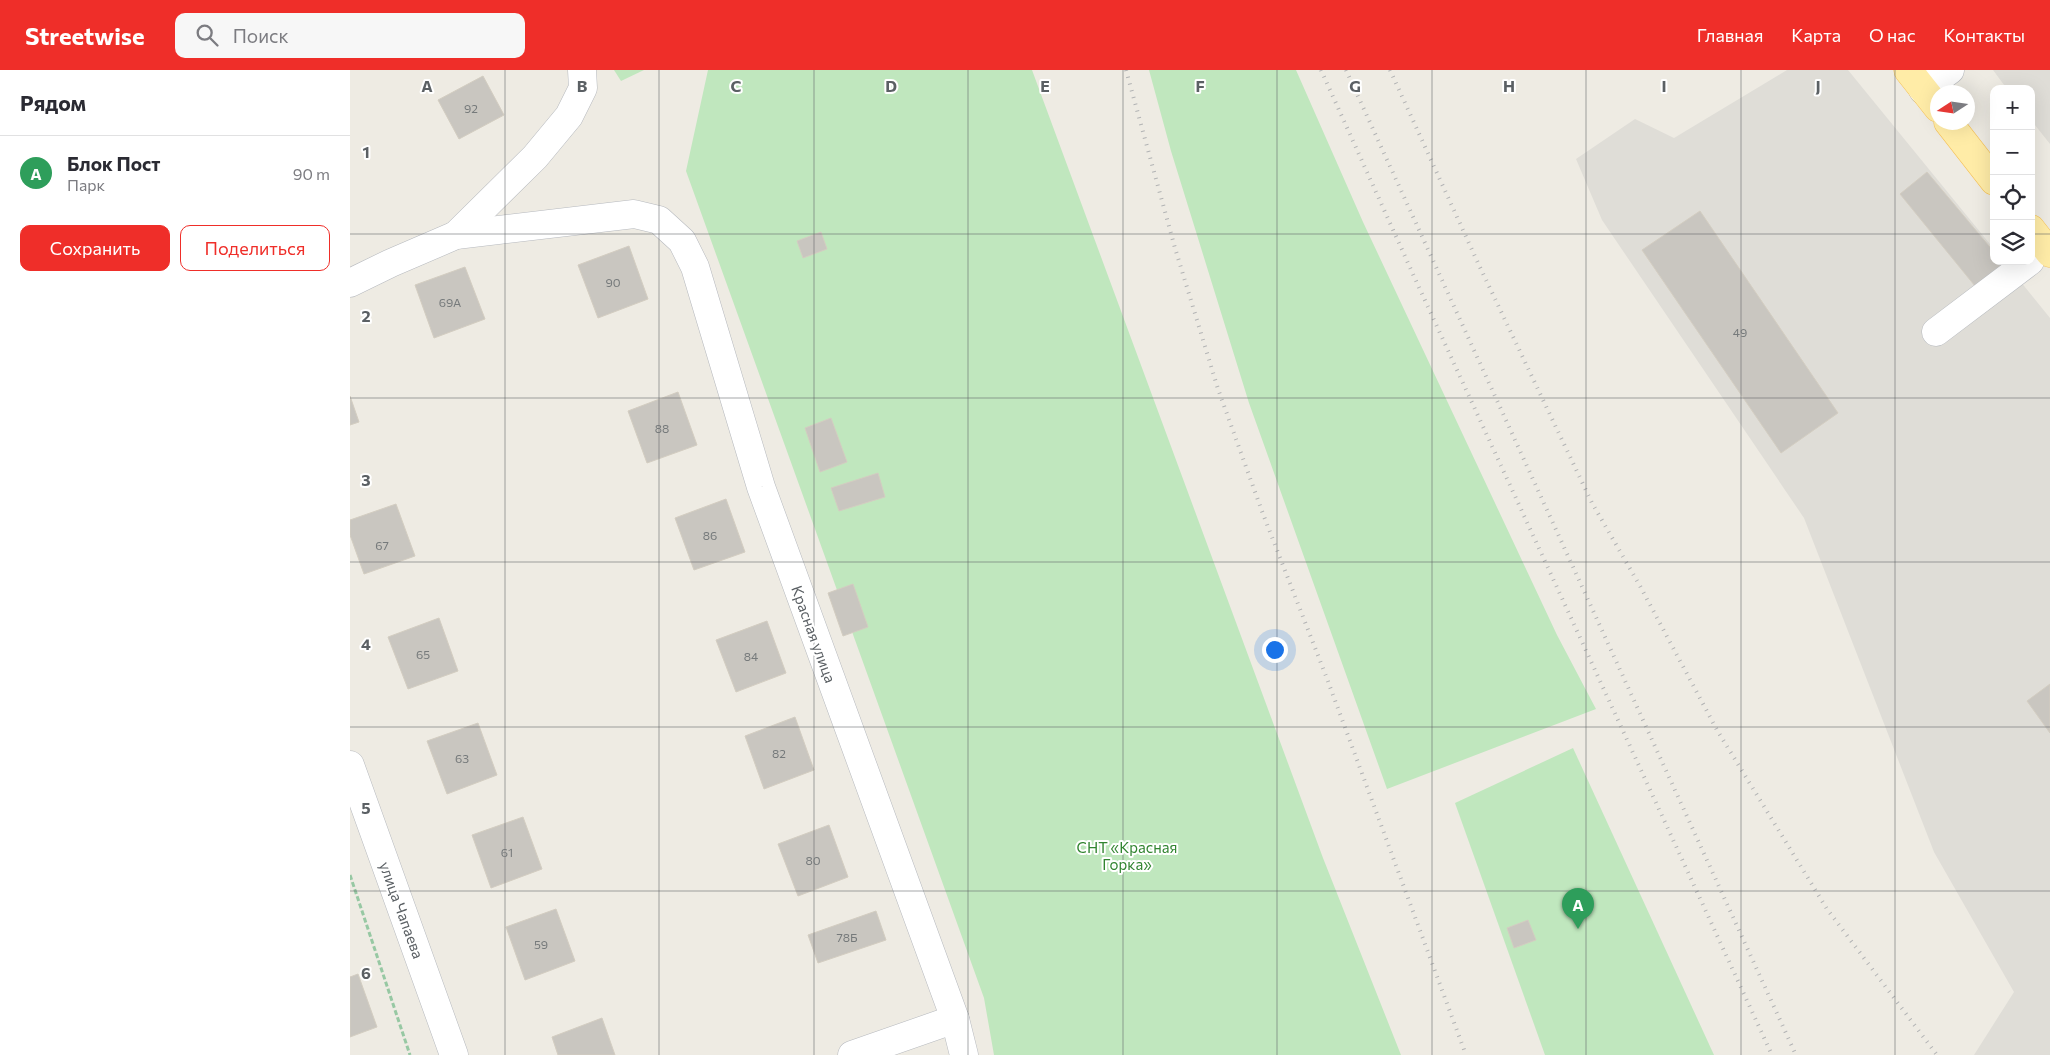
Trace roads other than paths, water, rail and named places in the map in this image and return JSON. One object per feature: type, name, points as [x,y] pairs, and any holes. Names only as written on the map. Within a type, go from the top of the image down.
[{"type":"main road","points":[[1954,130],[1990,176]]},
{"type":"street","points":[[350,283],[391,263],[456,236],[535,157],[569,116],[583,88],[582,70]]},
{"type":"street","points":[[1923,89],[1950,70]]},
{"type":"street","name":"Красная улица","points":[[456,236],[634,214],[659,220],[682,241],[696,267],[760,487],[955,1019],[964,1055]]},
{"type":"street","points":[[1936,332],[2038,251]]},
{"type":"street","name":"улица Чапаева","points":[[350,765],[454,1055]]},
{"type":"street","points":[[852,1055],[955,1019]]},
{"type":"railway","points":[[1126,70],[1175,248],[1218,389],[1466,1055]]},
{"type":"railway","points":[[1321,70],[1772,1055]]},
{"type":"railway","points":[[1346,70],[1796,1055]]},
{"type":"railway","points":[[1390,70],[1478,263],[1592,503],[1640,586],[1717,730],[1827,909],[1937,1055]]},
{"type":"place","name":"Блок Пост","points":[[1578,929]]},
{"type":"park label","name":"СНТ «Красная Горка»","points":[[1127,856]]}]
